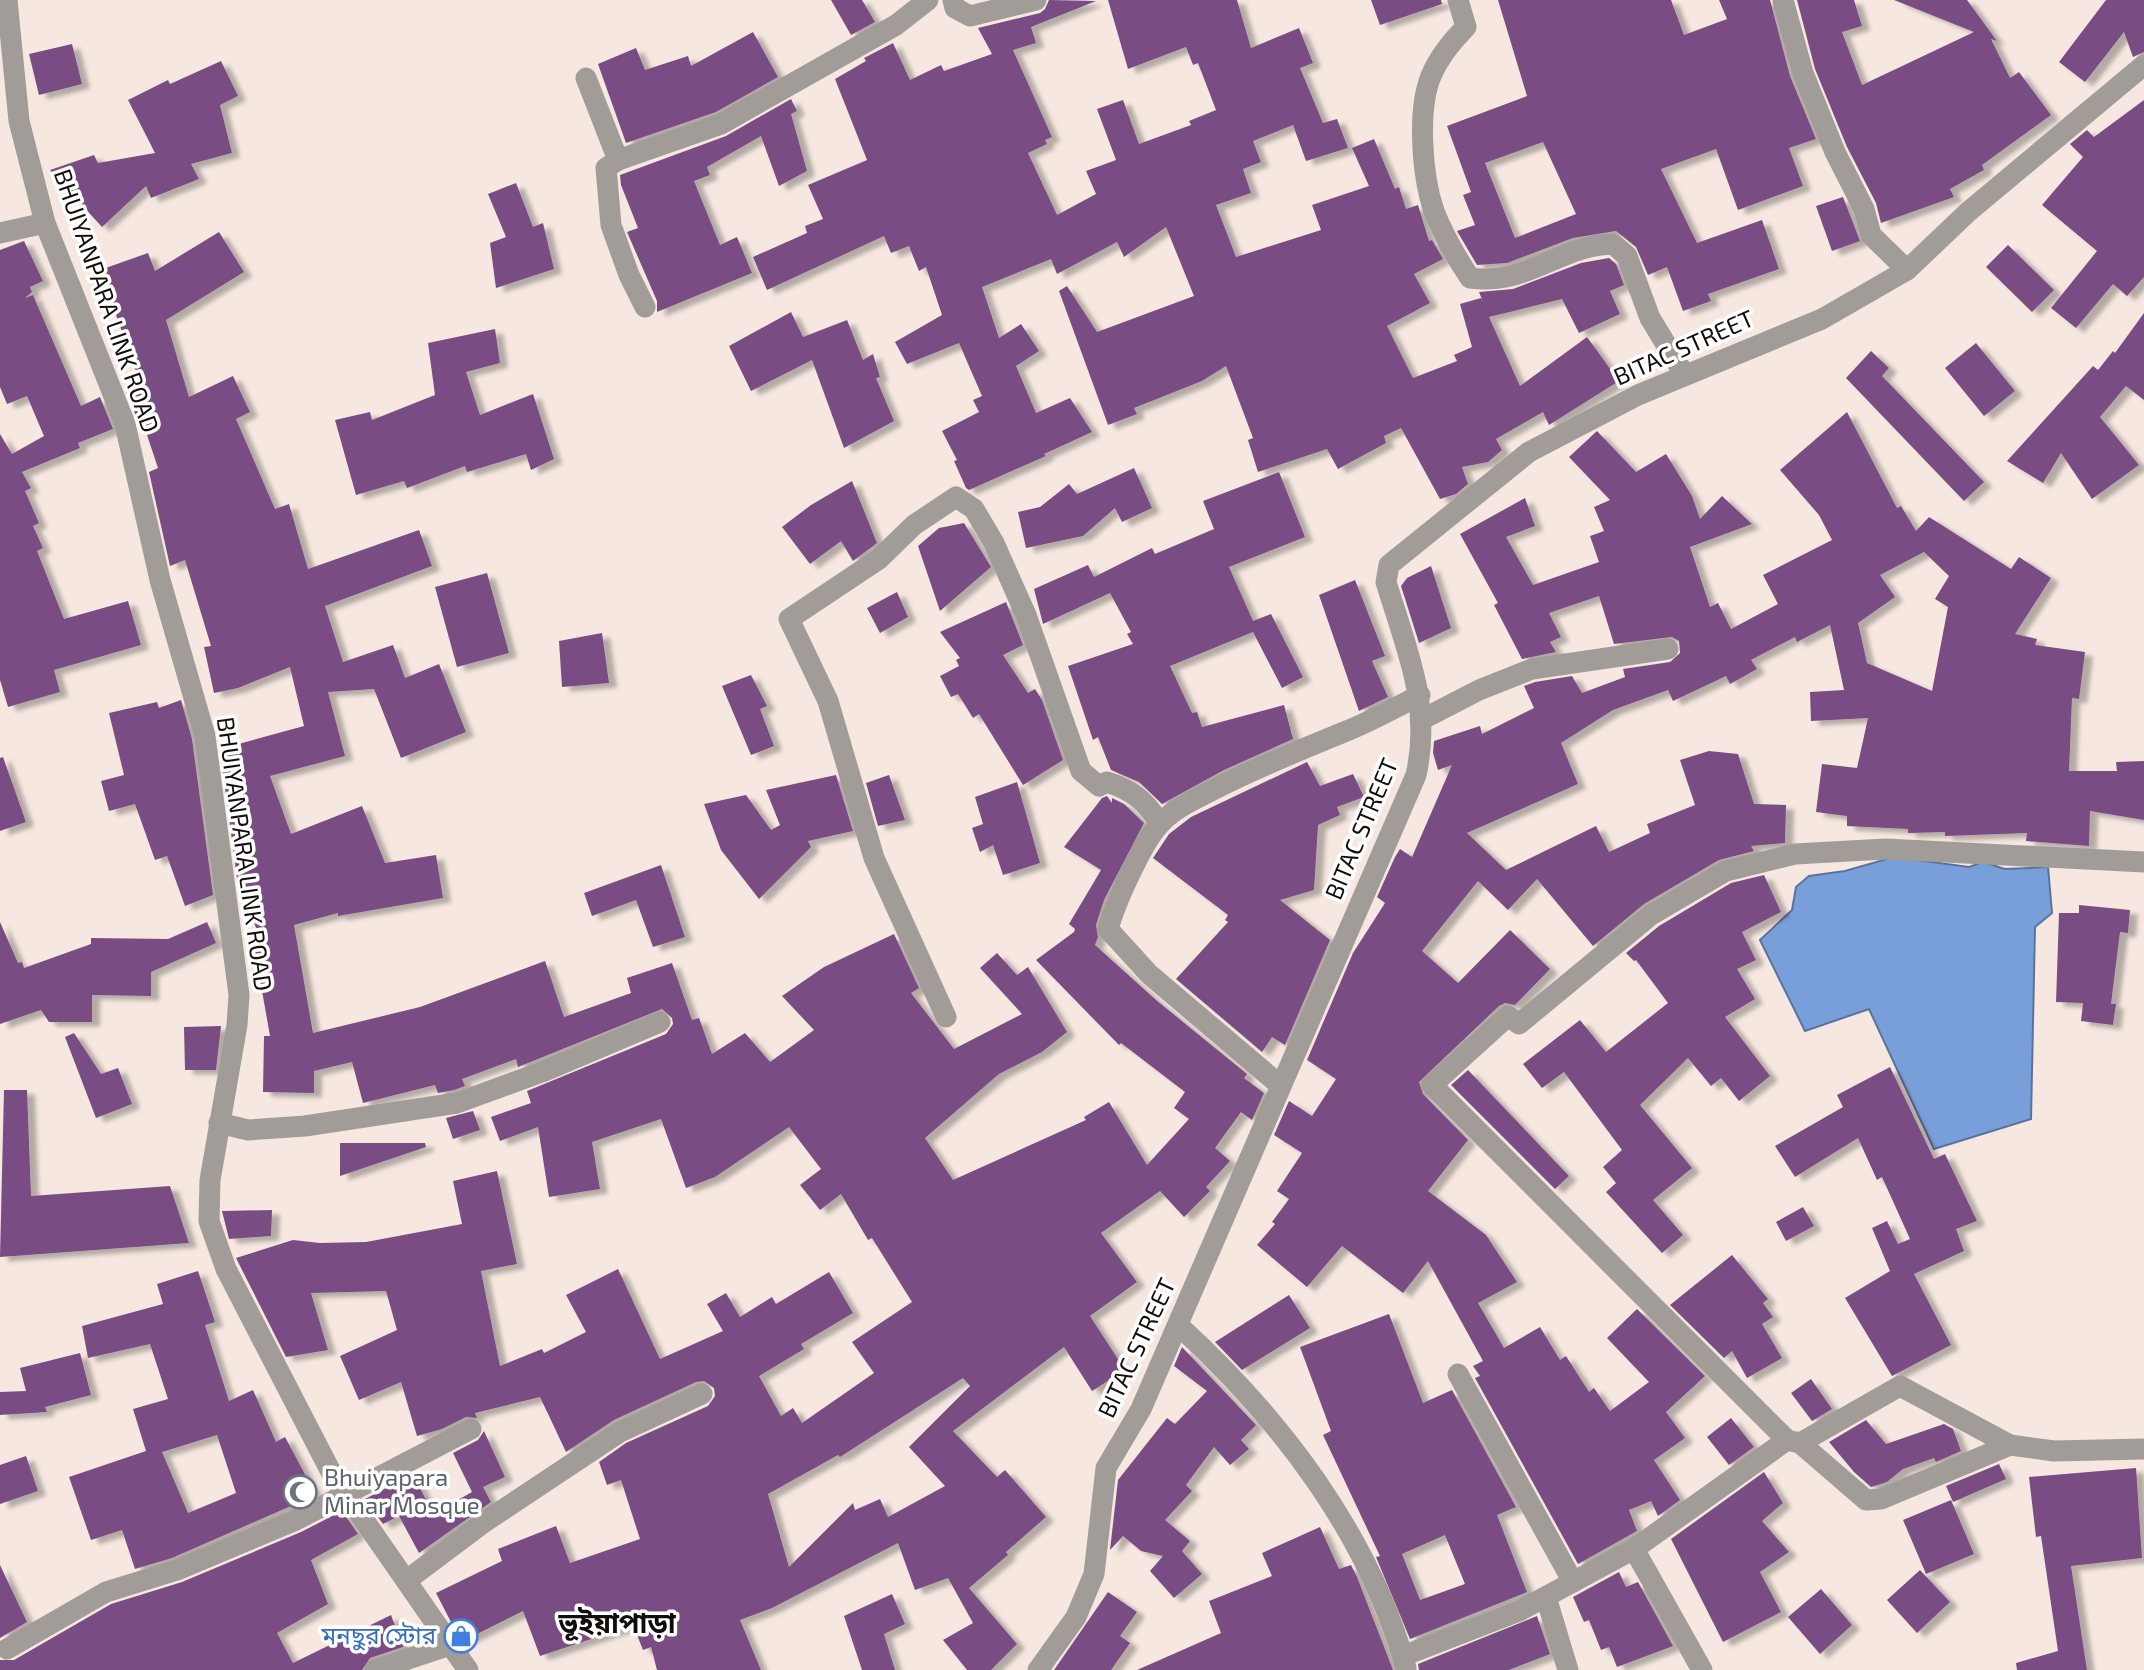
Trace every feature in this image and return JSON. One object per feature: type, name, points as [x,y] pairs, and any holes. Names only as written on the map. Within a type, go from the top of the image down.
[{"type":"street","name":"BHUIYANPARA LINK ROAD","points":[[7,0],[19,121],[45,223],[125,424],[163,592],[205,736],[239,995],[237,1025],[210,1180],[209,1221],[226,1269],[332,1474],[453,1644],[468,1670]]},
{"type":"street","points":[[645,307],[629,275],[611,225],[606,167],[618,160],[721,124],[896,26],[928,0]]},
{"type":"street","points":[[953,0],[955,8],[970,16],[1036,0]]},
{"type":"street","points":[[1458,0],[1465,27],[1431,75],[1423,111],[1425,160],[1434,209],[1453,252],[1470,278],[1487,280],[1521,275],[1597,244],[1614,244],[1627,256],[1650,318],[1684,374]]},
{"type":"street","points":[[1783,0],[1803,72],[1835,152],[1864,209],[1871,235],[1907,270]]},
{"type":"street","name":"BITAC STREET","points":[[1038,1670],[1076,1617],[1094,1574],[1106,1468],[1141,1409],[1416,775],[1423,746],[1423,719],[1420,695],[1385,582],[1390,565],[1530,452],[1638,394],[1822,319],[1907,270],[1968,212],[2144,65]]},
{"type":"street","points":[[586,78],[618,160]]},
{"type":"street","points":[[0,233],[45,223]]},
{"type":"street","points":[[946,1017],[874,858],[828,701],[789,619],[879,559],[914,525],[956,497],[974,509],[994,544],[1026,615],[1082,771],[1100,786],[1107,782],[1130,789],[1142,798],[1160,823]]},
{"type":"street","points":[[1423,719],[1479,690],[1532,669],[1668,649]]},
{"type":"street","points":[[1281,1086],[1149,974],[1108,929],[1113,912],[1149,838],[1160,823],[1185,804],[1304,746],[1350,730],[1420,695]]},
{"type":"street","points":[[2010,1445],[1881,1499],[1866,1500],[1793,1442],[1432,1085],[1508,1016],[1519,1024],[1651,915],[1726,872],[1795,854],[1886,849],[2144,862]]},
{"type":"street","points":[[219,1123],[248,1130],[305,1126],[457,1103],[542,1072],[660,1022]]},
{"type":"street","points":[[1178,1325],[1227,1369],[1322,1489],[1371,1570],[1405,1663],[1518,1611],[1634,1549],[1793,1442],[1900,1386],[2010,1445],[2054,1451],[2144,1449]]},
{"type":"street","points":[[1458,1374],[1573,1582]]},
{"type":"street","points":[[407,1580],[483,1523],[621,1432],[702,1394]]},
{"type":"street","points":[[7,1648],[106,1592],[177,1570],[296,1520],[345,1492],[471,1429]]},
{"type":"street","points":[[1634,1549],[1702,1670]]},
{"type":"street","points":[[1546,1597],[1567,1670]]},
{"type":"street","points":[[375,1670],[453,1644]]},
{"type":"water","points":[[1894,857],[1969,867],[1983,862],[2005,869],[2048,867],[2052,913],[2035,927],[2031,1119],[1934,1149],[1869,1009],[1805,1031],[1760,940],[1792,910],[1796,887],[1809,876],[1845,871]]},
{"type":"building","points":[[831,0],[862,0],[875,22],[851,35]]},
{"type":"building","points":[[1049,0],[1096,1],[1031,27],[1036,43],[1013,50],[1052,137],[1045,140],[1047,144],[1028,153],[1057,215],[1096,194],[1086,171],[1116,160],[1097,109],[1123,100],[1139,144],[1191,125],[1189,121],[1216,110],[1198,63],[1193,65],[1186,47],[1128,69],[1108,0],[1237,0],[1251,48],[1299,28],[1313,63],[1300,68],[1323,123],[1337,119],[1348,148],[1306,161],[1293,125],[1253,141],[1261,162],[1243,169],[1251,193],[1216,205],[1236,257],[1321,230],[1312,205],[1369,186],[1352,148],[1374,139],[1395,189],[1399,187],[1406,209],[1418,205],[1429,241],[1432,240],[1443,259],[1414,274],[1430,303],[1387,326],[1413,378],[1457,361],[1454,355],[1472,347],[1460,304],[1481,298],[1483,302],[1479,292],[1513,289],[1581,263],[1609,258],[1616,264],[1624,285],[1610,291],[1620,314],[1579,333],[1562,299],[1489,317],[1520,386],[1587,337],[1619,381],[1549,425],[1543,412],[1496,439],[1502,450],[1488,462],[1462,467],[1468,484],[1456,494],[1440,499],[1401,428],[1384,436],[1386,443],[1338,469],[1327,449],[1258,472],[1248,440],[1253,438],[1226,366],[1202,381],[1134,408],[1137,414],[1108,425],[1059,291],[1067,286],[1097,332],[1194,296],[1166,227],[1124,257],[1117,242],[1057,274],[1051,259],[982,287],[999,338],[1021,324],[1039,351],[1016,366],[1036,413],[1070,398],[1092,432],[1044,454],[1046,456],[969,490],[966,488],[954,461],[957,460],[942,431],[979,412],[973,400],[982,396],[959,343],[907,364],[895,342],[942,315],[926,267],[919,271],[909,246],[891,253],[884,236],[767,290],[753,257],[807,233],[805,226],[823,219],[808,185],[867,160],[835,79],[866,61],[864,58],[893,43],[910,80],[941,65],[944,71],[992,54],[978,28],[1040,13]]},
{"type":"building","points":[[1371,0],[1441,0],[1442,4],[1380,25]]},
{"type":"building","points":[[1498,0],[1671,0],[1684,35],[1727,19],[1719,0],[1770,0],[1790,76],[1816,139],[1789,148],[1803,186],[1738,210],[1716,149],[1661,169],[1697,243],[1762,220],[1779,269],[1708,294],[1711,301],[1683,311],[1667,267],[1648,275],[1636,247],[1616,231],[1573,238],[1507,263],[1477,265],[1457,231],[1475,225],[1463,195],[1471,192],[1447,126],[1527,96]],"holes":[[[1543,142],[1576,214],[1515,238],[1485,163]]]},
{"type":"building","points":[[1797,0],[1854,0],[1862,26],[1842,32],[1862,85],[1974,32],[1894,0],[1967,0],[1997,41],[1991,39],[2010,78],[2019,72],[2051,115],[1982,165],[1984,170],[1950,189],[1954,197],[1881,223],[1876,203],[1847,147],[1815,69]]},
{"type":"building","points":[[2106,0],[2144,0],[2144,52],[2133,57],[2124,32],[2085,82],[2059,62]]},
{"type":"building","points":[[753,32],[778,77],[716,112],[626,143],[598,64],[636,48],[645,70],[688,56],[691,66]]},
{"type":"building","points":[[72,44],[82,84],[39,95],[29,54]]},
{"type":"building","points":[[221,61],[238,96],[220,105],[232,153],[191,164],[199,179],[151,198],[146,186],[102,227],[50,170],[94,155],[98,163],[155,153],[128,100],[168,80],[170,84]]},
{"type":"building","points":[[791,99],[797,111],[791,114],[807,171],[779,186],[761,136],[707,167],[710,175],[694,181],[720,245],[737,237],[752,273],[657,312],[657,301],[627,232],[638,228],[621,185],[620,175],[726,136]]},
{"type":"building","points":[[2144,100],[2144,277],[2127,296],[2113,284],[2076,328],[2051,308],[2097,251],[2042,205],[2083,157],[2070,144],[2087,130],[2094,137]]},
{"type":"building","points":[[516,183],[533,227],[543,223],[554,269],[496,288],[490,243],[506,237],[488,194]]},
{"type":"building","points":[[1843,197],[1860,241],[1832,251],[1816,206]]},
{"type":"building","points":[[219,232],[244,272],[166,320],[189,397],[233,376],[250,412],[236,419],[275,509],[289,504],[308,569],[419,530],[432,566],[325,606],[343,662],[393,645],[405,678],[439,664],[466,732],[401,758],[374,689],[328,692],[345,756],[270,776],[291,834],[362,806],[385,863],[436,855],[443,898],[338,916],[338,913],[294,925],[313,1033],[420,1007],[545,961],[564,1017],[631,993],[627,978],[672,963],[692,1020],[699,1018],[712,1054],[745,1033],[770,1062],[814,1030],[782,996],[824,967],[894,934],[919,988],[911,993],[954,1049],[1022,1014],[980,968],[997,953],[1017,975],[1028,967],[1067,1032],[1042,1052],[999,1074],[925,1138],[953,1180],[1086,1120],[1084,1117],[1109,1102],[1147,1165],[1189,1119],[1174,1108],[1185,1092],[1121,1043],[1119,1045],[1036,960],[1074,932],[1075,929],[1069,924],[1101,870],[1064,847],[1102,798],[1107,796],[1112,803],[1112,798],[1124,804],[1144,823],[1104,900],[1096,925],[1098,937],[1095,945],[1156,1000],[1247,1074],[1244,1078],[1264,1093],[1252,1120],[1241,1112],[1215,1148],[1230,1161],[1206,1187],[1210,1191],[1184,1217],[1160,1191],[1101,1233],[1137,1282],[1090,1316],[1125,1370],[1092,1391],[1064,1347],[953,1431],[997,1477],[1005,1470],[1046,1517],[1006,1552],[1008,1555],[969,1588],[1017,1644],[991,1670],[967,1670],[943,1640],[973,1623],[948,1578],[915,1590],[898,1543],[772,1608],[740,1620],[761,1670],[657,1670],[651,1647],[643,1650],[633,1625],[540,1656],[523,1611],[465,1640],[451,1622],[436,1593],[502,1561],[498,1549],[556,1526],[570,1563],[640,1539],[621,1480],[607,1485],[599,1462],[626,1443],[708,1406],[715,1396],[714,1388],[704,1381],[696,1382],[614,1420],[566,1452],[540,1397],[475,1413],[477,1418],[466,1417],[442,1429],[417,1436],[401,1382],[359,1400],[340,1356],[397,1330],[386,1291],[311,1293],[328,1350],[286,1357],[236,1258],[293,1240],[320,1243],[366,1242],[462,1224],[453,1181],[497,1171],[517,1264],[481,1271],[500,1366],[542,1349],[544,1353],[586,1332],[566,1295],[618,1269],[660,1359],[723,1331],[707,1304],[726,1293],[740,1317],[772,1297],[776,1304],[829,1272],[853,1313],[801,1344],[804,1349],[759,1376],[781,1416],[793,1408],[802,1423],[874,1373],[852,1342],[912,1302],[872,1238],[868,1240],[841,1194],[820,1210],[800,1185],[821,1169],[789,1127],[715,1177],[686,1188],[661,1119],[592,1142],[600,1189],[549,1197],[538,1127],[500,1141],[491,1117],[531,1103],[527,1091],[666,1034],[673,1024],[672,1018],[662,1009],[518,1067],[516,1059],[462,1079],[465,1086],[454,1090],[438,1093],[435,1085],[363,1103],[352,1062],[314,1071],[314,1093],[263,1092],[264,1036],[270,1036],[255,951],[264,949],[240,885],[238,886],[220,749],[304,726],[290,667],[238,688],[214,693],[204,647],[211,646],[185,560],[170,566],[149,472],[158,468],[141,417],[137,418],[124,387],[132,383],[130,375],[137,374],[100,270],[148,253],[155,271]],"holes":[[[963,1378],[970,1386],[909,1447],[945,1486],[888,1517],[880,1499],[855,1510],[853,1503],[789,1567],[768,1494],[838,1455],[840,1457]]]},
{"type":"building","points":[[24,241],[43,281],[30,287],[32,292],[25,298],[33,295],[81,406],[100,397],[113,429],[78,443],[80,448],[22,472],[31,488],[25,491],[39,523],[33,526],[43,548],[37,551],[64,619],[128,601],[141,645],[54,670],[60,692],[8,707],[0,680],[0,434],[12,454],[44,436],[27,396],[7,404],[0,387],[0,250]]},
{"type":"building","points":[[2008,245],[2054,290],[2032,312],[1986,267]]},
{"type":"building","points":[[791,312],[803,337],[847,320],[863,360],[873,354],[880,377],[876,378],[894,421],[844,448],[812,360],[751,391],[729,346]]},
{"type":"building","points":[[2144,313],[2144,400],[2126,386],[2100,417],[2139,465],[2092,499],[2061,453],[2043,483],[2007,461],[2093,366],[2098,370],[2113,351],[2115,353]]},
{"type":"building","points":[[495,329],[500,363],[466,372],[480,415],[533,394],[554,459],[531,470],[526,454],[467,472],[465,466],[407,488],[404,481],[356,495],[335,420],[370,412],[372,420],[435,395],[428,343]]},
{"type":"building","points":[[1976,343],[2015,391],[1984,416],[1945,368]]},
{"type":"building","points":[[1871,351],[1889,368],[1882,376],[1984,482],[1964,501],[1846,378]]},
{"type":"building","points":[[1847,412],[1897,508],[1901,506],[1916,531],[1929,517],[2011,569],[2019,557],[2051,578],[2015,634],[2037,639],[2035,645],[2085,652],[2079,699],[2072,698],[2069,771],[2117,771],[2116,762],[2144,761],[2144,820],[2090,811],[2089,846],[2026,841],[2027,833],[1945,836],[1945,832],[1908,833],[1908,829],[1847,826],[1847,816],[1816,812],[1822,764],[1857,768],[1868,718],[1811,721],[1810,692],[1844,690],[1830,625],[1797,642],[1795,637],[1751,660],[1757,669],[1730,684],[1726,676],[1673,701],[1668,690],[1613,710],[1561,743],[1578,784],[1467,833],[1506,870],[1596,826],[1609,852],[1650,833],[1647,824],[1695,805],[1680,760],[1709,751],[1738,754],[1754,804],[1786,805],[1785,843],[1751,846],[1754,851],[1719,860],[1644,904],[1593,946],[1537,879],[1508,910],[1478,881],[1422,951],[1458,983],[1510,930],[1550,969],[1515,1005],[1505,1003],[1499,1006],[1419,1082],[1423,1094],[1468,1140],[1428,1191],[1486,1235],[1517,1282],[1478,1303],[1504,1348],[1540,1327],[1560,1360],[1566,1356],[1589,1392],[1594,1388],[1610,1411],[1649,1382],[1607,1338],[1637,1309],[1705,1376],[1666,1412],[1685,1438],[1654,1460],[1680,1500],[1658,1516],[1651,1501],[1629,1510],[1637,1531],[1578,1564],[1475,1378],[1480,1376],[1473,1366],[1483,1361],[1428,1261],[1403,1293],[1342,1246],[1307,1287],[1257,1245],[1275,1224],[1272,1222],[1289,1199],[1277,1191],[1302,1153],[1274,1135],[1289,1101],[1312,1116],[1336,1079],[1307,1060],[1353,953],[1385,903],[1377,897],[1395,857],[1400,849],[1412,857],[1452,765],[1438,770],[1433,753],[1434,741],[1480,726],[1482,734],[1534,708],[1524,686],[1535,682],[1572,676],[1582,693],[1625,677],[1623,669],[1670,662],[1680,653],[1679,641],[1672,637],[1614,644],[1599,596],[1549,613],[1561,637],[1550,642],[1556,652],[1522,659],[1494,605],[1498,603],[1460,534],[1525,498],[1535,526],[1506,537],[1533,585],[1599,562],[1590,536],[1604,531],[1594,507],[1610,500],[1569,457],[1597,431],[1636,472],[1666,454],[1692,496],[1700,519],[1722,496],[1752,524],[1690,547],[1710,607],[1718,603],[1731,629],[1778,604],[1763,575],[1832,540],[1819,515],[1780,470]],"holes":[[[1924,552],[1949,576],[1935,599],[1948,607],[1932,691],[1867,663],[1858,623],[1895,597],[1880,575]]]},
{"type":"building","points":[[1134,468],[1152,508],[1122,522],[1115,508],[1083,536],[1026,548],[1018,512],[1040,507],[1069,484],[1077,494]]},
{"type":"building","points":[[1279,472],[1305,537],[1229,567],[1253,621],[1271,614],[1303,677],[1282,688],[1253,632],[1170,666],[1192,713],[1197,712],[1202,727],[1284,705],[1293,739],[1224,770],[1162,804],[1139,782],[1111,770],[1098,737],[1093,740],[1068,666],[1133,644],[1127,634],[1131,632],[1110,593],[1043,624],[1034,589],[1088,565],[1094,577],[1152,548],[1155,554],[1214,529],[1203,501]]},
{"type":"building","points":[[852,481],[877,543],[853,561],[841,541],[810,564],[782,527],[811,505]]},
{"type":"building","points":[[964,523],[991,567],[940,611],[918,546],[939,528]]},
{"type":"building","points":[[1431,566],[1451,628],[1419,643],[1401,586],[1407,578]]},
{"type":"building","points":[[487,573],[509,653],[457,667],[435,587]]},
{"type":"building","points":[[1355,580],[1385,656],[1372,661],[1388,697],[1359,711],[1319,595]]},
{"type":"building","points":[[897,592],[908,617],[880,633],[867,608]]},
{"type":"building","points":[[1006,602],[1023,645],[1003,655],[1028,693],[1035,689],[1042,700],[1063,760],[1023,785],[979,714],[973,718],[958,694],[951,697],[940,676],[959,666],[956,660],[960,658],[940,632]]},
{"type":"building","points":[[602,633],[609,683],[562,687],[559,641]]},
{"type":"building","points":[[751,675],[767,706],[760,709],[774,746],[751,755],[722,686]]},
{"type":"building","points":[[181,700],[192,739],[213,895],[185,906],[167,856],[155,860],[135,804],[109,811],[101,781],[124,775],[109,713],[157,702],[159,708]]},
{"type":"building","points":[[3,757],[26,822],[0,831],[0,758]]},
{"type":"building","points":[[1307,762],[1320,786],[1353,774],[1364,797],[1337,807],[1340,815],[1318,825],[1314,890],[1280,900],[1330,940],[1285,1045],[1272,1037],[1262,1052],[1176,979],[1228,922],[1225,920],[1228,915],[1153,858],[1169,834],[1191,817]]},
{"type":"building","points":[[836,775],[853,831],[808,841],[811,847],[759,899],[721,850],[704,804],[746,795],[771,830],[780,825],[766,790]]},
{"type":"building","points":[[889,775],[905,820],[878,826],[866,783]]},
{"type":"building","points":[[1017,782],[1040,863],[1003,875],[993,845],[980,852],[972,828],[983,824],[975,797]]},
{"type":"building","points":[[661,865],[685,937],[653,947],[636,900],[592,916],[584,893]]},
{"type":"building","points":[[1764,875],[1781,912],[1742,932],[1756,960],[1737,969],[1755,999],[1725,1017],[1770,1076],[1739,1101],[1721,1078],[1711,1086],[1688,1058],[1640,1105],[1692,1168],[1653,1200],[1683,1235],[1662,1253],[1606,1192],[1616,1183],[1603,1167],[1622,1150],[1564,1072],[1542,1088],[1523,1064],[1580,1020],[1606,1052],[1668,1003],[1636,960],[1626,953],[1659,926],[1731,883]]},
{"type":"building","points":[[2079,905],[2130,910],[2128,933],[2120,932],[2111,1004],[2116,1004],[2113,1025],[2081,1021],[2083,1003],[2056,1002],[2059,913],[2079,913]]},
{"type":"building","points":[[0,922],[18,963],[22,962],[24,968],[91,944],[91,938],[168,939],[207,922],[216,943],[151,972],[151,996],[92,995],[92,1022],[49,1022],[41,1010],[0,1024]]},
{"type":"building","points":[[221,1026],[216,1070],[185,1070],[184,1027]]},
{"type":"building","points":[[74,1033],[101,1074],[118,1068],[132,1104],[96,1118],[65,1037]]},
{"type":"building","points":[[1890,1067],[1934,1159],[1945,1154],[1977,1221],[1956,1229],[1964,1251],[1914,1274],[1951,1345],[1892,1376],[1845,1298],[1890,1271],[1872,1228],[1887,1221],[1898,1244],[1910,1239],[1882,1177],[1877,1180],[1858,1138],[1795,1177],[1775,1146],[1843,1107],[1837,1095]]},
{"type":"building","points":[[1468,1070],[1569,1176],[1555,1189],[1451,1085]]},
{"type":"building","points":[[4,1090],[27,1090],[31,1196],[170,1186],[189,1243],[0,1257]]},
{"type":"building","points":[[473,1111],[480,1130],[453,1139],[446,1118]]},
{"type":"building","points":[[340,1143],[425,1143],[426,1147],[340,1176]]},
{"type":"building","points":[[1803,1207],[1814,1226],[1786,1241],[1776,1222]]},
{"type":"building","points":[[272,1210],[271,1236],[229,1239],[222,1211]]},
{"type":"building","points":[[1732,1255],[1768,1299],[1763,1303],[1773,1317],[1762,1324],[1782,1358],[1747,1378],[1732,1351],[1724,1358],[1670,1305]]},
{"type":"building","points":[[198,1271],[215,1322],[205,1325],[229,1401],[253,1390],[276,1442],[285,1437],[316,1495],[172,1558],[135,1569],[122,1530],[91,1540],[69,1477],[146,1451],[133,1409],[168,1399],[150,1344],[88,1358],[82,1326],[163,1304],[157,1284]],"holes":[[[217,1435],[236,1493],[188,1513],[162,1452]]]},
{"type":"building","points":[[1289,1295],[1310,1328],[1242,1370],[1215,1342]]},
{"type":"building","points":[[1389,1314],[1423,1403],[1452,1390],[1516,1507],[1497,1515],[1527,1592],[1410,1639],[1376,1557],[1380,1556],[1323,1435],[1331,1431],[1300,1347]],"holes":[[[1445,1535],[1465,1584],[1420,1600],[1402,1554]]]},
{"type":"building","points":[[1182,1347],[1256,1425],[1241,1440],[1249,1449],[1230,1465],[1214,1447],[1186,1485],[1192,1491],[1165,1520],[1190,1541],[1182,1551],[1202,1574],[1174,1598],[1150,1571],[1163,1556],[1141,1551],[1123,1536],[1110,1550],[1118,1480],[1167,1418],[1175,1424],[1207,1391],[1174,1366]]},
{"type":"building","points":[[80,1353],[91,1395],[45,1407],[47,1412],[0,1415],[0,1392],[26,1391],[20,1368]]},
{"type":"building","points":[[1811,1379],[1832,1409],[1812,1421],[1791,1393]]},
{"type":"building","points":[[1731,1418],[1754,1447],[1729,1465],[1707,1437]]},
{"type":"building","points":[[1866,1420],[1886,1444],[1944,1424],[1953,1429],[1961,1451],[1936,1462],[1934,1458],[1903,1469],[1887,1482],[1871,1487],[1854,1472],[1829,1442]]},
{"type":"building","points":[[484,1431],[505,1477],[483,1487],[491,1502],[419,1553],[399,1516],[383,1524],[365,1499],[413,1474],[433,1514],[472,1492],[453,1453],[478,1440]]},
{"type":"building","points":[[26,1456],[38,1491],[0,1504],[0,1465]]},
{"type":"building","points":[[1999,1464],[2006,1479],[1953,1502],[1946,1486]]},
{"type":"building","points":[[2136,1468],[2142,1558],[2071,1566],[2087,1670],[2017,1670],[2016,1663],[2058,1651],[2041,1536],[2036,1537],[2029,1477]]},
{"type":"building","points":[[1764,1472],[1783,1503],[1762,1521],[1789,1552],[1760,1572],[1781,1612],[1723,1642],[1671,1539]]},
{"type":"building","points":[[1951,1500],[1974,1554],[1926,1574],[1903,1520]]},
{"type":"building","points":[[342,1511],[358,1534],[311,1560],[328,1604],[277,1633],[293,1663],[391,1615],[403,1647],[370,1658],[362,1670],[0,1670],[0,1660],[14,1660],[111,1604],[182,1582],[301,1532]]},
{"type":"building","points":[[1320,1527],[1339,1569],[1351,1565],[1393,1670],[1137,1670],[1221,1633],[1209,1601],[1272,1576],[1262,1553]]},
{"type":"building","points":[[0,1565],[27,1622],[0,1638]]},
{"type":"building","points":[[1920,1570],[1950,1602],[1917,1633],[1887,1600]]},
{"type":"building","points":[[1619,1572],[1626,1587],[1638,1582],[1673,1646],[1617,1667],[1609,1647],[1601,1650],[1589,1620],[1584,1622],[1573,1597]]},
{"type":"building","points":[[1821,1589],[1852,1625],[1820,1654],[1788,1617]]},
{"type":"building","points":[[1108,1592],[1137,1612],[1120,1636],[1130,1643],[1111,1670],[1054,1670]]},
{"type":"building","points":[[892,1594],[905,1624],[884,1634],[895,1670],[862,1670],[844,1616]]},
{"type":"building","points":[[1537,1616],[1550,1654],[1509,1670],[1419,1670],[1418,1664]]},
{"type":"place","name":"Bhuiyapara Minar Mosque","points":[[300,1492]]},
{"type":"place","name":"মনছুর স্টোর","points":[[461,1636]]},
{"type":"district","name":"ভূইয়াপাড়া","points":[[617,1623]]}]
